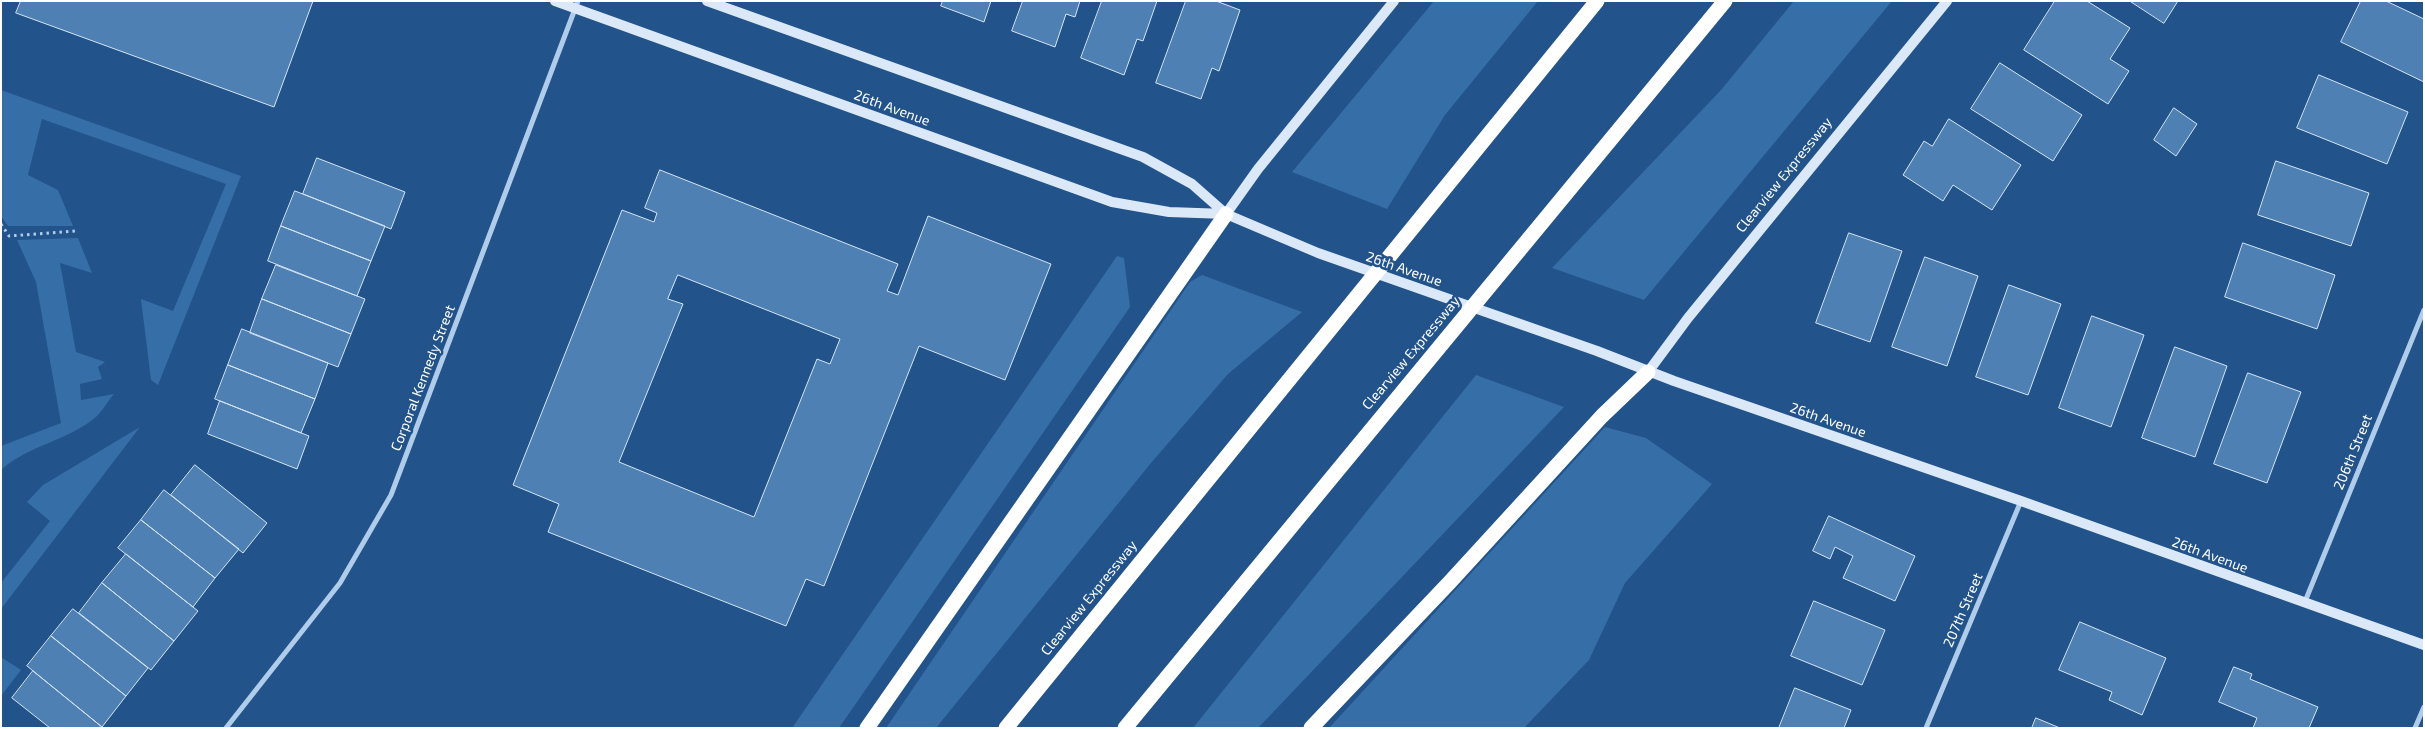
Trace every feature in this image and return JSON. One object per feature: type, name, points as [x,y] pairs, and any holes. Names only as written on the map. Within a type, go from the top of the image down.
[{"type":"highway","name":"Clearview Expressway","points":[[1006,728],[1597,1]]},
{"type":"highway","name":"Clearview Expressway","points":[[1125,728],[1725,1]]},
{"type":"highway","points":[[867,728],[1226,214]]},
{"type":"highway","points":[[1311,728],[1449,583],[1602,416],[1648,372]]},
{"type":"street","name":"26th Avenue","points":[[555,1],[577,5],[1112,202],[1169,212],[1226,214]]},
{"type":"street","name":"26th Avenue","points":[[707,1],[1143,157],[1192,184],[1226,214],[1318,253],[1552,335],[1648,372],[2424,645]]},
{"type":"street","points":[[1226,214],[1258,169],[1394,1]]},
{"type":"street","name":"Clearview Expressway","points":[[1648,372],[1688,318],[1947,1]]},
{"type":"street","name":"Corporal Kennedy Street","points":[[226,728],[340,583],[391,495],[577,5]]},
{"type":"street","name":"206th Street","points":[[2304,604],[2424,310]]},
{"type":"street","name":"207th Street","points":[[1926,728],[2021,502]]},
{"type":"street","points":[[2415,728],[2424,707]]},
{"type":"path","points":[[1,224],[9,236],[75,231]]},
{"type":"shaded area","points":[[1434,1],[1538,1],[1445,115],[1387,209],[1292,172]]},
{"type":"shaded area","points":[[1794,1],[1892,1],[1644,300],[1552,268],[1721,90]]},
{"type":"shaded area","points":[[1,90],[241,176],[158,385],[151,380],[141,299],[173,311],[226,184],[42,119],[28,175],[58,190],[73,226],[8,226],[1,216]]},
{"type":"shaded area","points":[[78,238],[92,273],[60,263],[76,352],[105,362],[98,367],[102,379],[80,384],[81,400],[114,394],[99,414],[86,424],[23,455],[1,470],[1,446],[61,423],[36,282],[17,240]]},
{"type":"shaded area","points":[[1117,256],[1124,258],[1130,307],[839,728],[792,728]]},
{"type":"shaded area","points":[[1202,275],[1302,312],[1228,374],[1151,463],[936,728],[886,728],[1190,282]]},
{"type":"shaded area","points":[[1476,375],[1564,407],[1258,728],[1193,728]]},
{"type":"shaded area","points":[[140,427],[1,609],[1,583],[50,521],[27,502],[43,485]]},
{"type":"shaded area","points":[[1605,427],[1646,438],[1712,484],[1625,583],[1589,660],[1524,728],[1329,728]]},
{"type":"shaded area","points":[[1,657],[21,670],[1,696]]},
{"type":"building","points":[[21,1],[313,1],[274,107],[16,13]]},
{"type":"building","points":[[943,1],[991,1],[984,22],[941,6]]},
{"type":"building","points":[[1023,1],[1080,1],[1075,17],[1066,14],[1055,47],[1012,31]]},
{"type":"building","points":[[1102,1],[1157,1],[1143,41],[1137,39],[1124,75],[1081,58]]},
{"type":"building","points":[[1186,1],[1216,1],[1240,10],[1219,71],[1212,68],[1201,99],[1156,83]]},
{"type":"building","points":[[2055,1],[2087,1],[2130,28],[2110,59],[2129,71],[2108,104],[2024,50]]},
{"type":"building","points":[[2130,1],[2178,1],[2164,23]]},
{"type":"building","points":[[2361,1],[2386,1],[2424,19],[2424,82],[2341,42]]},
{"type":"building","points":[[2000,63],[2082,115],[2053,161],[1971,109]]},
{"type":"building","points":[[2319,75],[2408,112],[2387,164],[2297,128]]},
{"type":"building","points":[[2174,108],[2197,124],[2176,156],[2154,140]]},
{"type":"building","points":[[1949,119],[2021,165],[1992,210],[1953,185],[1943,201],[1903,175],[1924,141],[1932,146]]},
{"type":"building","points":[[317,158],[405,192],[391,229],[303,194]]},
{"type":"building","points":[[2276,161],[2369,193],[2351,246],[2258,215]]},
{"type":"building","points":[[660,170],[898,264],[887,291],[898,295],[928,216],[1051,264],[1005,380],[919,346],[824,586],[806,579],[786,626],[548,532],[559,504],[513,485],[622,210],[654,222],[657,213],[645,208]],"holes":[[[678,275],[840,339],[830,364],[817,359],[754,517],[619,462],[683,304],[668,299]]]},
{"type":"building","points":[[295,191],[385,226],[371,261],[281,226]]},
{"type":"building","points":[[281,226],[371,261],[357,296],[268,261]]},
{"type":"building","points":[[1849,233],[1902,251],[1870,342],[1816,323]]},
{"type":"building","points":[[2243,243],[2335,275],[2317,329],[2225,297]]},
{"type":"building","points":[[1925,257],[1978,276],[1947,366],[1892,347]]},
{"type":"building","points":[[276,265],[365,299],[351,334],[262,299]]},
{"type":"building","points":[[2009,285],[2061,304],[2028,395],[1976,377]]},
{"type":"building","points":[[262,299],[351,334],[338,367],[250,333]]},
{"type":"building","points":[[2092,316],[2144,335],[2111,427],[2059,408]]},
{"type":"building","points":[[242,329],[328,363],[315,399],[228,365]]},
{"type":"building","points":[[2175,347],[2227,366],[2195,457],[2142,438]]},
{"type":"building","points":[[228,365],[315,399],[301,433],[215,399]]},
{"type":"building","points":[[2248,373],[2301,392],[2267,483],[2214,464]]},
{"type":"building","points":[[220,401],[309,436],[297,469],[208,434]]},
{"type":"building","points":[[195,465],[267,523],[243,553],[171,495]]},
{"type":"building","points":[[164,490],[239,549],[215,578],[141,520]]},
{"type":"building","points":[[1829,516],[1915,556],[1895,601],[1843,578],[1853,556],[1835,547],[1830,559],[1813,551]]},
{"type":"building","points":[[141,520],[215,578],[193,607],[118,548]]},
{"type":"building","points":[[126,554],[198,611],[174,641],[102,583]]},
{"type":"building","points":[[102,583],[174,641],[151,670],[79,613]]},
{"type":"building","points":[[1814,601],[1885,630],[1862,685],[1791,656]]},
{"type":"building","points":[[73,609],[148,668],[126,696],[51,636]]},
{"type":"building","points":[[2080,622],[2166,658],[2142,715],[2109,700],[2112,692],[2059,670]]},
{"type":"building","points":[[51,636],[126,696],[102,727],[27,666]]},
{"type":"building","points":[[2234,667],[2252,674],[2250,679],[2318,707],[2309,728],[2253,728],[2257,718],[2219,702]]},
{"type":"building","points":[[33,671],[104,728],[50,728],[12,698]]},
{"type":"building","points":[[1795,688],[1851,710],[1844,728],[1779,728]]},
{"type":"building","points":[[2036,718],[2060,728],[2032,728]]}]
